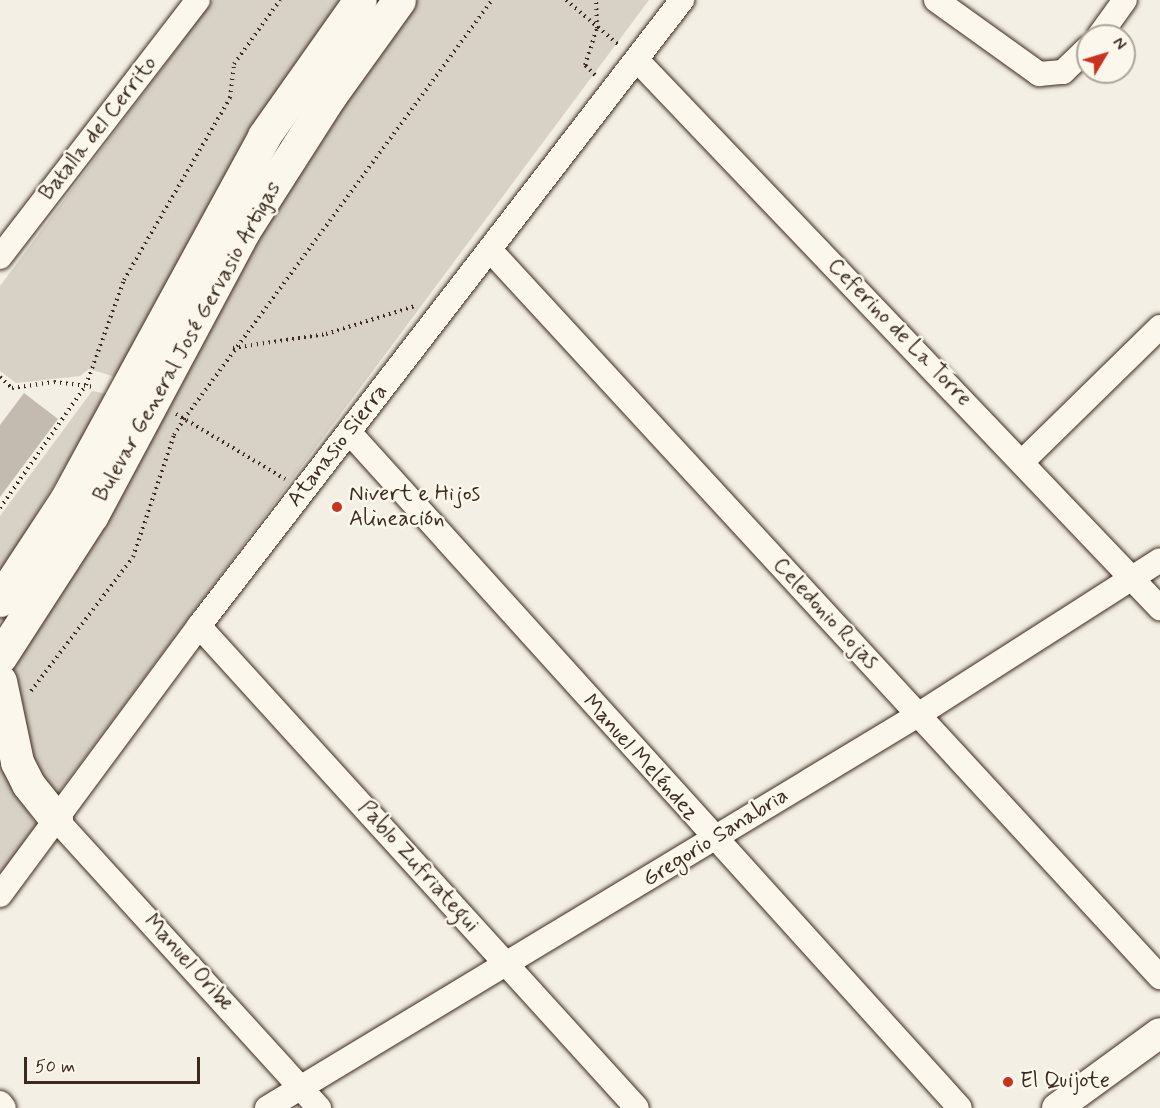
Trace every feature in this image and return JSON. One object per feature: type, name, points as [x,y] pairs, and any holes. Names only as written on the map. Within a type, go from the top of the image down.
[{"type":"main road","name":"Bulevar General José Gervasio Artigas","points":[[0,600],[67,498],[264,136],[360,0]]},
{"type":"main road","name":"Bulevar General José Gervasio Artigas","points":[[0,657],[92,515],[243,232],[330,96],[399,0]]},
{"type":"main road","points":[[0,681],[8,722],[28,784],[56,819]]},
{"type":"street","name":"Batalla del Cerrito","points":[[0,257],[198,0]]},
{"type":"street","name":"Atanasio Sierra","points":[[0,896],[199,626],[682,0]]},
{"type":"street","points":[[936,0],[1039,74],[1064,72],[1076,60]]},
{"type":"street","points":[[1108,24],[1125,0]]},
{"type":"street","name":"Ceferino de La Torre","points":[[637,60],[1160,608]]},
{"type":"street","name":"Celedonio Rojas","points":[[490,250],[1160,977]]},
{"type":"street","points":[[1022,462],[1160,327]]},
{"type":"street","name":"Manuel Meléndez","points":[[349,432],[713,840],[960,1108]]},
{"type":"street","name":"Gregorio Sanabria","points":[[267,1108],[508,966],[918,715],[1160,560]]},
{"type":"street","name":"Pablo Zufriategui","points":[[199,626],[637,1108]]},
{"type":"street","name":"Manuel Oribe","points":[[56,819],[319,1108]]},
{"type":"street","points":[[1057,1108],[1160,1033]]},
{"type":"street","points":[[0,1103],[4,1108]]},
{"type":"path","points":[[0,508],[86,385],[124,280],[230,98],[234,63],[280,0]]},
{"type":"path","points":[[8,722],[133,557],[174,435],[233,348],[492,0]]},
{"type":"path","points":[[566,0],[637,60]]},
{"type":"path","points":[[596,0],[597,28],[585,65],[611,93]]},
{"type":"path","points":[[233,348],[326,334],[456,293]]},
{"type":"shaded area","points":[[213,0],[343,0],[119,378],[89,369],[80,376],[16,383],[0,371],[0,286]]},
{"type":"shaded area","points":[[417,0],[649,0],[57,795],[38,782],[15,694],[14,662],[295,176]]},
{"type":"shaded area","points":[[92,391],[108,394],[0,575],[0,516]]},
{"type":"shaded area","points":[[0,746],[7,776],[36,825],[0,875]]},
{"type":"building","points":[[24,393],[58,419],[0,497],[0,425]]},
{"type":"place","name":"Nivert e Hijos Alineación","points":[[337,507]]},
{"type":"place","name":"El Quijote","points":[[1008,1082]]}]
